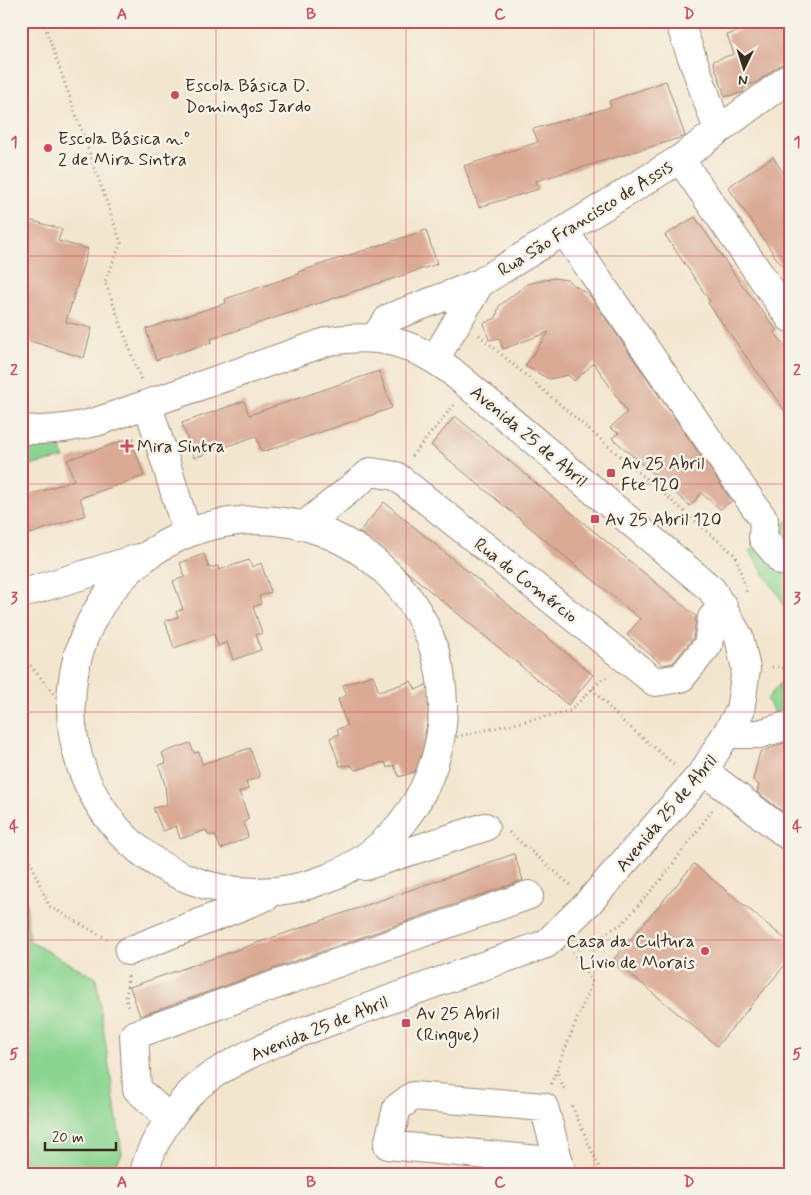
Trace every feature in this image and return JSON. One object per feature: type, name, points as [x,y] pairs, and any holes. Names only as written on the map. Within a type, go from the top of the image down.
[{"type":"street","points":[[679,21],[718,130]]},
{"type":"street","points":[[680,159],[789,78]]},
{"type":"street","name":"Rua São Francisco de Assis","points":[[374,338],[389,318],[480,283],[680,159],[790,318]]},
{"type":"street","points":[[564,231],[764,520],[763,538],[782,561],[790,557]]},
{"type":"street","name":"Rua São Francisco de Assis","points":[[435,359],[480,283]]},
{"type":"street","name":"Avenida 25 de Abril","points":[[21,429],[39,431],[69,428],[145,395],[329,341],[354,337],[374,338],[409,345],[435,359],[712,590],[736,603],[739,637],[746,669],[740,711],[728,734],[699,776],[590,902],[546,944],[327,1022],[261,1049],[210,1076],[179,1106],[170,1119],[148,1156],[144,1174]]},
{"type":"street","points":[[145,395],[187,532]]},
{"type":"street","name":"Rua do Comércio","points":[[305,525],[371,472],[396,476],[655,682],[681,678],[708,645],[712,618],[736,603]]},
{"type":"street","points":[[21,594],[145,556],[187,532],[245,520],[305,525],[356,547],[399,583],[429,630],[444,684],[442,740],[435,766],[425,790],[403,824],[374,853],[328,879]]},
{"type":"street","points":[[145,556],[112,587],[88,625],[73,667],[69,712],[82,774],[115,828],[165,869],[225,890],[277,892]]},
{"type":"street","points":[[728,734],[759,734],[790,725]]},
{"type":"street","points":[[699,776],[790,837]]},
{"type":"street","points":[[129,951],[277,892],[328,879],[485,827]]},
{"type":"street","points":[[170,1119],[138,1089],[134,1035],[529,895]]},
{"type":"street","points":[[413,1096],[544,1107],[561,1168],[388,1144],[397,1108],[413,1096]]},
{"type":"path","points":[[43,21],[121,243],[106,281],[145,395]]},
{"type":"path","points":[[479,335],[736,556],[736,603]]},
{"type":"path","points":[[410,460],[441,421]]},
{"type":"path","points":[[21,654],[69,712]]},
{"type":"path","points":[[764,666],[790,669]]},
{"type":"path","points":[[442,740],[570,712],[602,679],[638,668]]},
{"type":"path","points":[[592,689],[619,718],[699,776]]},
{"type":"path","points":[[520,843],[590,902]]},
{"type":"path","points":[[21,849],[28,856],[48,906],[129,951],[126,999],[134,1035]]},
{"type":"path","points":[[21,857],[28,856]]},
{"type":"path","points":[[593,942],[605,956]]},
{"type":"path","points":[[567,1095],[555,1068],[592,982],[580,964]]},
{"type":"path","points":[[571,1104],[602,1174]]},
{"type":"green space","points":[[60,446],[64,458],[37,464],[21,465],[21,448]]},
{"type":"green space","points":[[790,519],[790,630],[782,601],[749,551]]},
{"type":"green space","points":[[790,672],[790,711],[776,716],[767,699]]},
{"type":"green space","points":[[21,835],[29,941],[96,978],[122,1154],[110,1174],[21,1174]]},
{"type":"building","points":[[738,21],[790,21],[790,63],[780,65],[757,82],[742,87],[744,92],[725,97],[713,61],[734,54],[727,35],[741,30]]},
{"type":"building","points":[[666,81],[685,136],[536,181],[539,189],[479,207],[464,166],[538,142],[533,129],[611,107],[609,101]]},
{"type":"building","points":[[773,157],[790,183],[790,278],[728,187]]},
{"type":"building","points":[[695,217],[739,281],[777,330],[774,332],[790,353],[790,418],[708,303],[710,301],[665,235]]},
{"type":"building","points":[[21,218],[62,229],[58,241],[88,249],[66,322],[92,328],[84,358],[21,338]]},
{"type":"building","points":[[426,230],[437,264],[211,339],[212,342],[156,360],[146,329],[226,303],[225,299],[299,274],[298,272]]},
{"type":"building","points":[[554,278],[567,280],[590,296],[732,501],[720,509],[701,493],[690,506],[612,438],[619,433],[610,428],[627,412],[594,363],[574,381],[568,375],[549,379],[525,366],[549,332],[503,349],[499,338],[489,340],[484,323],[496,318],[499,306],[527,284]]},
{"type":"building","points":[[379,371],[392,408],[262,452],[256,436],[194,458],[182,423],[244,401],[249,415]]},
{"type":"building","points":[[455,416],[696,616],[693,638],[673,663],[663,665],[627,635],[640,619],[431,445]]},
{"type":"building","points":[[131,438],[144,476],[80,498],[86,515],[21,537],[21,498],[74,480],[67,460]]},
{"type":"building","points":[[384,502],[593,675],[568,705],[359,532]]},
{"type":"building","points":[[204,554],[209,568],[218,566],[219,570],[249,560],[252,567],[261,563],[271,592],[259,596],[261,604],[253,607],[262,633],[256,635],[261,650],[233,660],[227,642],[218,646],[214,634],[174,648],[165,621],[178,617],[176,612],[183,609],[173,581],[185,577],[180,563]]},
{"type":"building","points":[[373,675],[379,692],[411,681],[416,690],[428,684],[439,712],[428,719],[425,734],[431,752],[422,755],[426,768],[399,777],[394,765],[387,768],[385,762],[355,770],[351,765],[340,766],[330,738],[339,734],[337,729],[347,726],[338,699],[347,695],[343,685]]},
{"type":"building","points":[[790,741],[790,814],[787,815],[757,792],[759,785],[753,780],[760,752]]},
{"type":"building","points":[[190,743],[194,753],[199,752],[202,764],[250,748],[260,777],[246,782],[248,789],[239,792],[249,819],[244,822],[248,837],[221,849],[215,835],[208,835],[206,830],[180,839],[176,826],[163,831],[153,808],[167,805],[165,785],[159,765],[166,763],[162,753]]},
{"type":"building","points":[[514,854],[523,880],[140,1016],[130,987]]},
{"type":"building","name":"Casa da Cultura Lívio de Morais","points":[[694,864],[790,943],[790,959],[717,1046],[613,960]]},
{"type":"place","name":"Escola Básica D. Domingos Jardo","points":[[175,95]]},
{"type":"place","name":"Escola Básica n.º 2 de Mira Sintra","points":[[48,148]]},
{"type":"place","name":"Mira Sintra","points":[[127,446]]},
{"type":"place","name":"Av 25 Abril Fte 120","points":[[611,473]]},
{"type":"place","name":"Av 25 Abril 120","points":[[595,519]]},
{"type":"place","name":"Casa da Cultura Lívio de Morais","points":[[705,951]]},
{"type":"place","name":"Av 25 Abril (Ringue)","points":[[406,1023]]}]
